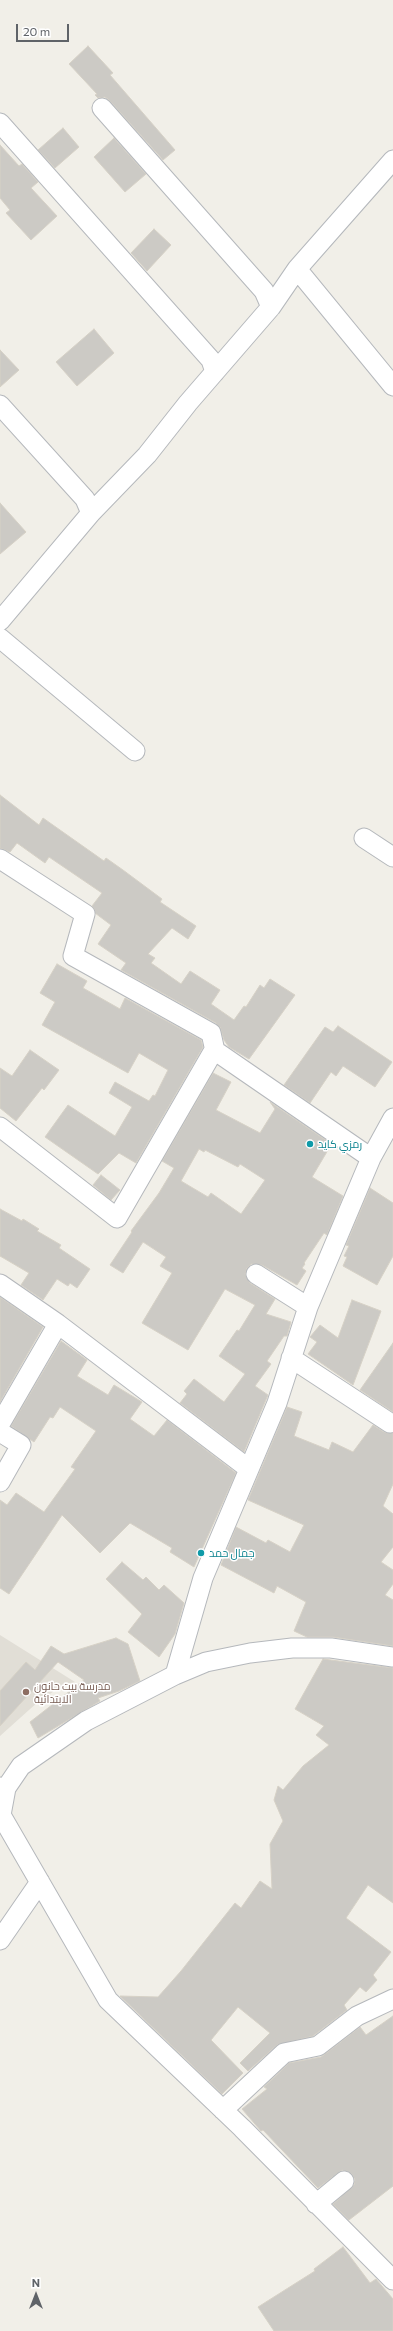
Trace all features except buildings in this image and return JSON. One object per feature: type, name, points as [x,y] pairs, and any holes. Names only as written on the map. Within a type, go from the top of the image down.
[{"type":"street","points":[[102,108],[264,291],[271,306]]},
{"type":"street","points":[[0,123],[211,360],[215,372]]},
{"type":"street","points":[[0,621],[91,513],[147,455],[271,306],[297,269],[393,160]]},
{"type":"street","points":[[297,269],[393,386]]},
{"type":"street","points":[[0,405],[85,499],[91,513]]},
{"type":"street","points":[[0,638],[135,751]]},
{"type":"street","points":[[364,838],[393,857]]},
{"type":"street","points":[[0,859],[85,914],[73,956],[211,1033],[215,1051],[117,1218],[0,1127]]},
{"type":"street","points":[[215,1051],[371,1158]]},
{"type":"street","points":[[175,1675],[203,1578],[277,1403],[308,1307],[371,1158],[393,1118]]},
{"type":"street","points":[[256,1274],[308,1307]]},
{"type":"street","points":[[0,1284],[58,1324],[249,1469]]},
{"type":"street","points":[[0,1424],[58,1324]]},
{"type":"street","points":[[291,1358],[390,1423]]},
{"type":"street","points":[[0,1432],[21,1445],[0,1482]]},
{"type":"street","points":[[392,1656],[332,1648],[292,1648],[250,1653],[206,1662],[175,1675],[86,1720],[21,1766],[3,1787],[1,1815],[108,2000],[223,2110],[393,2280]]},
{"type":"street","points":[[0,1940],[40,1882]]},
{"type":"street","points":[[223,2110],[284,2053],[318,2046],[357,2016],[393,1999]]},
{"type":"street","points":[[316,2204],[344,2181]]},
{"type":"shaded area","name":"مدرسة بيت حانون الابتدائية","points":[[0,1635],[75,1682],[65,1684],[39,1701],[0,1736]]},
{"type":"place","name":"رمزي كايد","points":[[310,1144]]},
{"type":"place","name":"جمال حمد","points":[[201,1553]]},
{"type":"place","name":"مدرسة بيت حانون الابتدائية","points":[[26,1692]]}]
